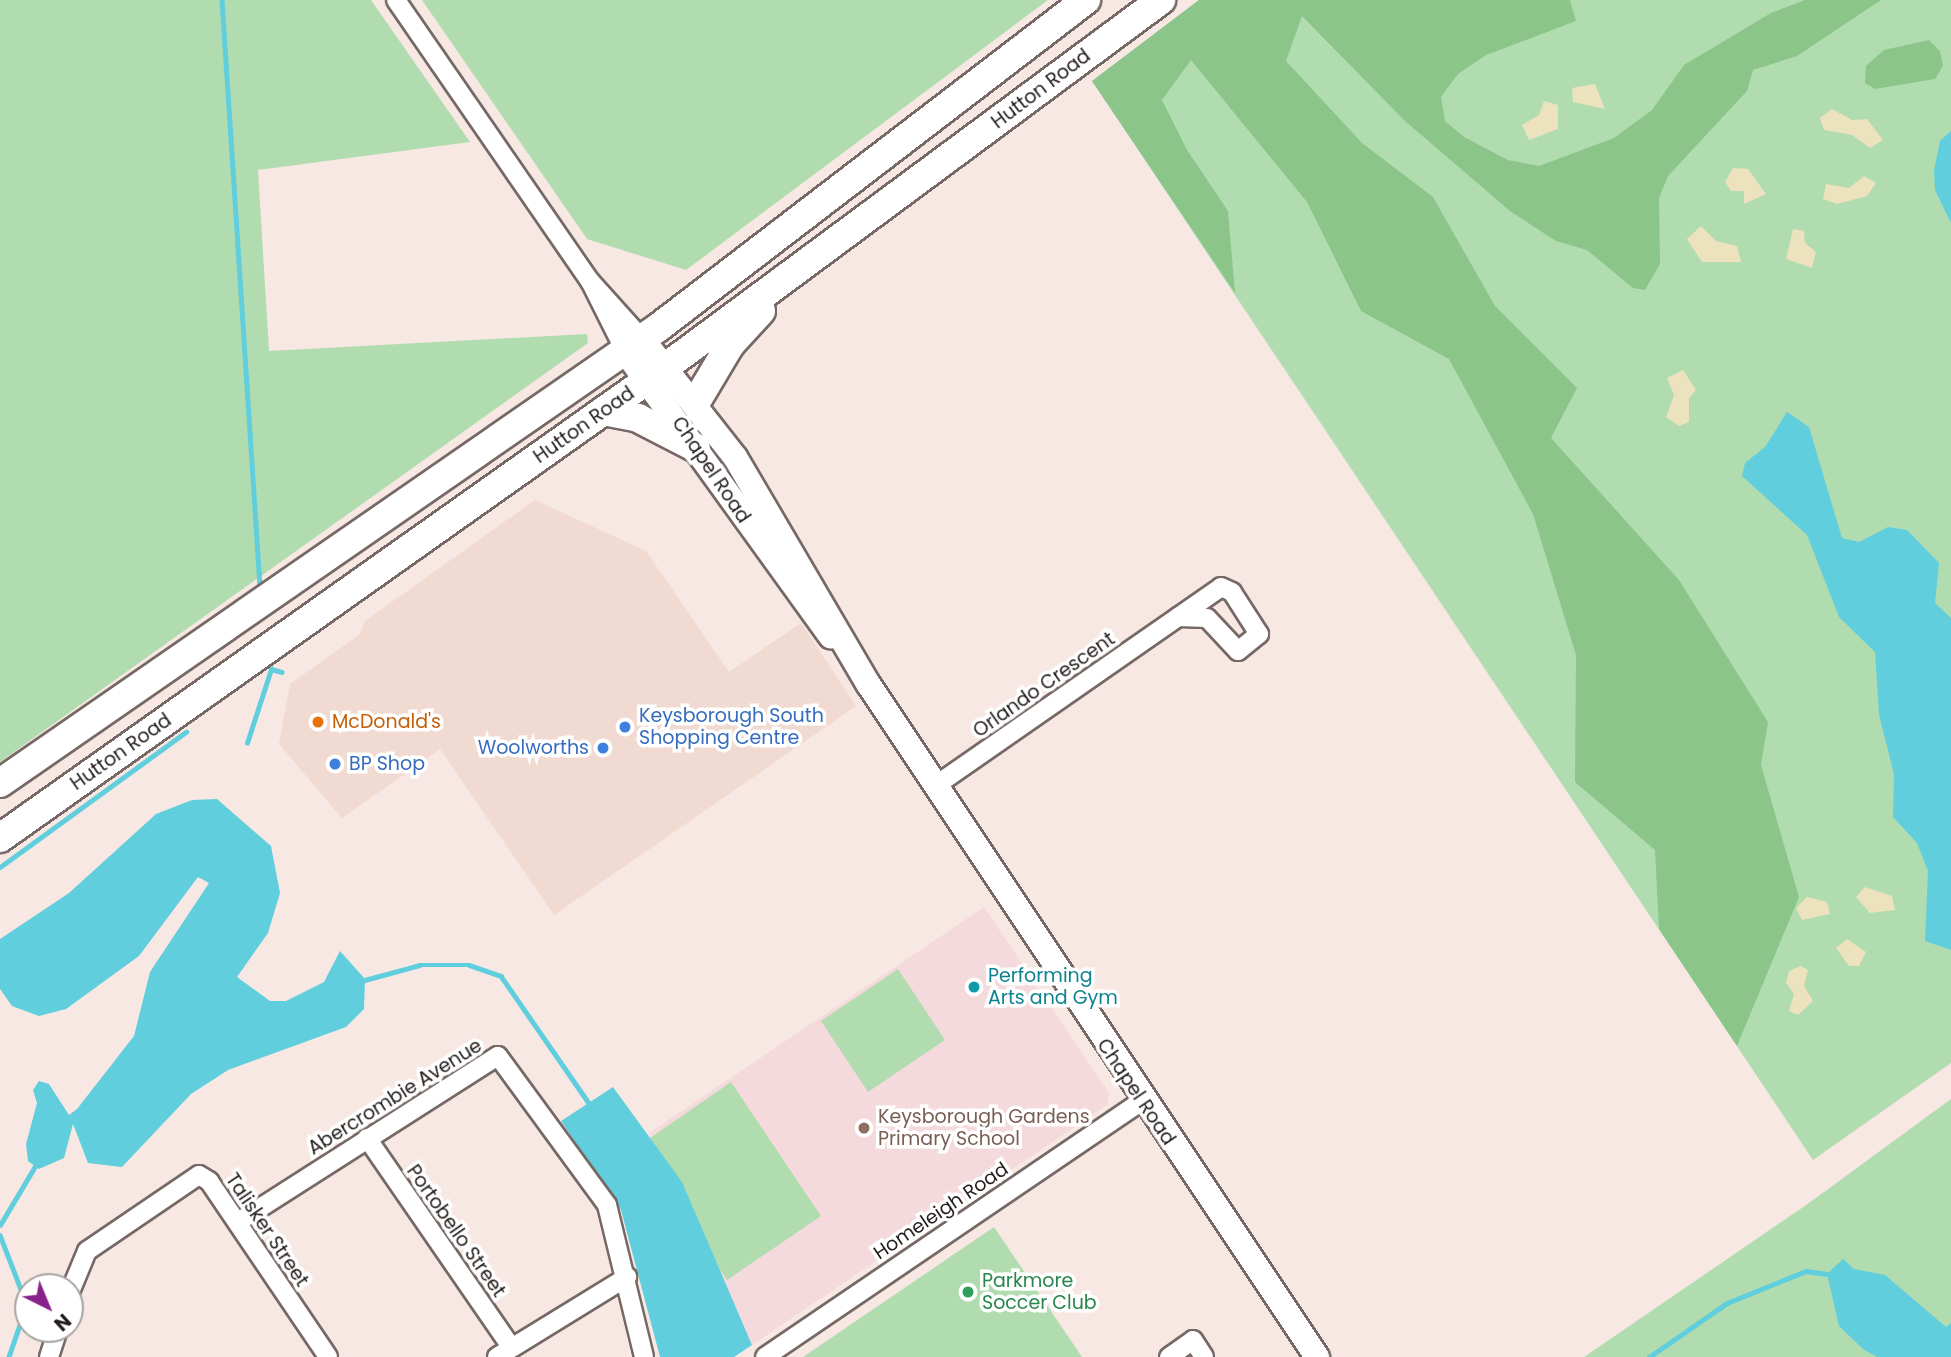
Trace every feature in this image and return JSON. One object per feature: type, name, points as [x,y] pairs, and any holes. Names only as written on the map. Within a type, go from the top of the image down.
[{"type":"main road","name":"Hutton Road","points":[[0,783],[634,345],[1086,0]]},
{"type":"main road","name":"Hutton Road","points":[[0,838],[657,373],[1161,0]]},
{"type":"main road","points":[[696,402],[717,364],[782,279]]},
{"type":"main road","name":"Chapel Road","points":[[634,345],[657,373],[696,448],[822,631],[846,649]]},
{"type":"main road","name":"Chapel Road","points":[[657,373],[696,402],[846,649],[935,786],[1141,1101],[1317,1357]]},
{"type":"main road","points":[[603,411],[638,418],[696,448]]},
{"type":"street","name":"Chapel Road","points":[[396,0],[634,345]]},
{"type":"street","name":"Orlando Crescent","points":[[935,786],[1178,617]]},
{"type":"street","name":"Abercrombie Avenue","points":[[238,1222],[484,1060],[502,1057],[607,1205],[627,1277],[644,1357]]},
{"type":"street","name":"Homeleigh Road","points":[[765,1357],[1141,1101]]},
{"type":"street","name":"Portobello Street","points":[[367,1138],[504,1352]]},
{"type":"street","name":"Talisker Street","points":[[78,1273],[87,1251],[194,1176],[209,1181],[328,1357]]},
{"type":"street","points":[[504,1352],[627,1277]]},
{"type":"street","points":[[1169,1357],[1193,1340],[1204,1357]]},
{"type":"shaded area","name":"Keysborough South Shopping Centre","points":[[535,500],[646,551],[729,672],[801,623],[856,706],[554,915],[440,749],[342,818],[279,744],[290,684],[359,635],[365,621]]},
{"type":"shaded area","name":"Keysborough Gardens Primary School","points":[[984,907],[1109,1093],[1107,1105],[752,1345],[705,1275],[682,1182],[649,1133]]},
{"type":"green space","points":[[0,0],[371,0],[470,142],[258,170],[269,351],[587,334],[588,343],[0,762]]},
{"type":"green space","points":[[422,0],[1048,0],[686,270],[587,239]]},
{"type":"green space","points":[[1199,0],[1951,0],[1951,1063],[1813,1160],[1092,81]]},
{"type":"green space","points":[[1199,0],[1570,0],[1576,21],[1486,55],[1458,74],[1441,97],[1445,121],[1464,137],[1508,160],[1539,166],[1614,138],[1652,110],[1684,65],[1771,13],[1805,0],[1881,0],[1797,56],[1753,70],[1747,91],[1668,176],[1659,198],[1660,264],[1645,290],[1633,288],[1587,250],[1556,241],[1510,211],[1405,121],[1302,16],[1286,61],[1362,143],[1433,197],[1495,306],[1577,388],[1551,438],[1679,580],[1768,722],[1761,765],[1799,897],[1737,1046],[1659,929],[1655,850],[1575,782],[1576,655],[1533,514],[1449,359],[1361,311],[1307,202],[1191,60],[1162,100],[1187,150],[1228,211],[1235,293],[1092,81]]},
{"type":"green space","points":[[1929,40],[1940,51],[1943,66],[1935,79],[1875,89],[1865,83],[1866,66],[1884,50]]},
{"type":"green space","points":[[898,969],[945,1040],[868,1092],[821,1021]]},
{"type":"green space","points":[[731,1082],[821,1216],[727,1280],[637,1147]]},
{"type":"green space","points":[[1951,1099],[1951,1357],[1584,1357],[1809,1203]]},
{"type":"green space","name":"Parkmore Soccer Club","points":[[994,1227],[1082,1357],[803,1357]]},
{"type":"sand","points":[[1595,84],[1605,109],[1573,102],[1572,88]]},
{"type":"sand","points":[[1544,101],[1558,105],[1558,129],[1529,140],[1522,125],[1539,115]]},
{"type":"sand","points":[[1832,109],[1852,120],[1867,119],[1883,140],[1870,148],[1852,135],[1824,130],[1820,118]]},
{"type":"sand","points":[[1733,168],[1748,169],[1766,194],[1744,204],[1744,191],[1731,191],[1725,182]]},
{"type":"sand","points":[[1864,176],[1876,183],[1867,196],[1837,204],[1823,199],[1826,184],[1849,188]]},
{"type":"sand","points":[[1701,226],[1716,241],[1737,246],[1741,262],[1702,262],[1687,239]]},
{"type":"sand","points":[[1793,229],[1804,231],[1805,243],[1816,252],[1812,268],[1786,259]]},
{"type":"sand","points":[[1683,370],[1696,390],[1689,398],[1689,422],[1679,426],[1666,417],[1674,395],[1667,378]]},
{"type":"sand","points":[[1865,887],[1892,896],[1895,910],[1870,913],[1856,897]]},
{"type":"sand","points":[[1807,897],[1827,902],[1830,914],[1802,920],[1796,908]]},
{"type":"sand","points":[[1847,939],[1866,952],[1859,966],[1849,966],[1836,948]]},
{"type":"sand","points":[[1801,966],[1808,970],[1804,986],[1813,1001],[1798,1015],[1789,1011],[1794,994],[1786,983],[1789,971]]},
{"type":"water","points":[[1951,131],[1951,223],[1935,190],[1934,170],[1940,141]]},
{"type":"water","points":[[1787,412],[1809,427],[1842,538],[1859,542],[1888,527],[1907,530],[1939,563],[1935,603],[1951,618],[1951,950],[1925,941],[1928,871],[1917,843],[1893,817],[1894,774],[1879,715],[1875,652],[1839,617],[1807,535],[1742,476],[1745,463],[1765,447]]},
{"type":"water","points":[[217,799],[271,846],[280,893],[268,933],[237,977],[270,1001],[286,1001],[324,982],[340,951],[365,979],[364,1009],[346,1027],[228,1070],[191,1094],[122,1167],[88,1163],[73,1124],[64,1158],[39,1169],[28,1161],[26,1144],[37,1103],[33,1090],[39,1081],[49,1084],[69,1115],[77,1109],[134,1036],[150,972],[209,883],[198,877],[139,956],[66,1009],[39,1016],[12,1006],[0,989],[0,939],[69,893],[156,814],[192,800]]},
{"type":"water","points":[[613,1087],[682,1182],[752,1345],[734,1357],[660,1357],[621,1210],[561,1121]]},
{"type":"water","points":[[1843,1259],[1854,1269],[1885,1275],[1946,1327],[1951,1323],[1951,1357],[1877,1357],[1863,1349],[1839,1326],[1827,1274]]},
{"type":"waterway","points":[[222,0],[260,586]]},
{"type":"waterway","points":[[247,743],[271,669],[282,672]]},
{"type":"waterway","points":[[0,867],[186,732]]},
{"type":"waterway","points":[[361,981],[420,965],[469,965],[501,976],[591,1106]]},
{"type":"waterway","points":[[0,1225],[37,1163]]},
{"type":"waterway","points":[[0,1235],[27,1305],[9,1357]]},
{"type":"waterway","points":[[1649,1357],[1727,1303],[1806,1271],[1827,1274]]},
{"type":"place","name":"McDonald's","points":[[318,722]]},
{"type":"place","name":"Keysborough South Shopping Centre","points":[[625,727]]},
{"type":"place","name":"Woolworths","points":[[603,748]]},
{"type":"place","name":"BP Shop","points":[[335,764]]},
{"type":"place","name":"Performing Arts and Gym","points":[[974,987]]},
{"type":"place","name":"Keysborough Gardens Primary School","points":[[864,1128]]},
{"type":"place","name":"Parkmore Soccer Club","points":[[968,1292]]}]
